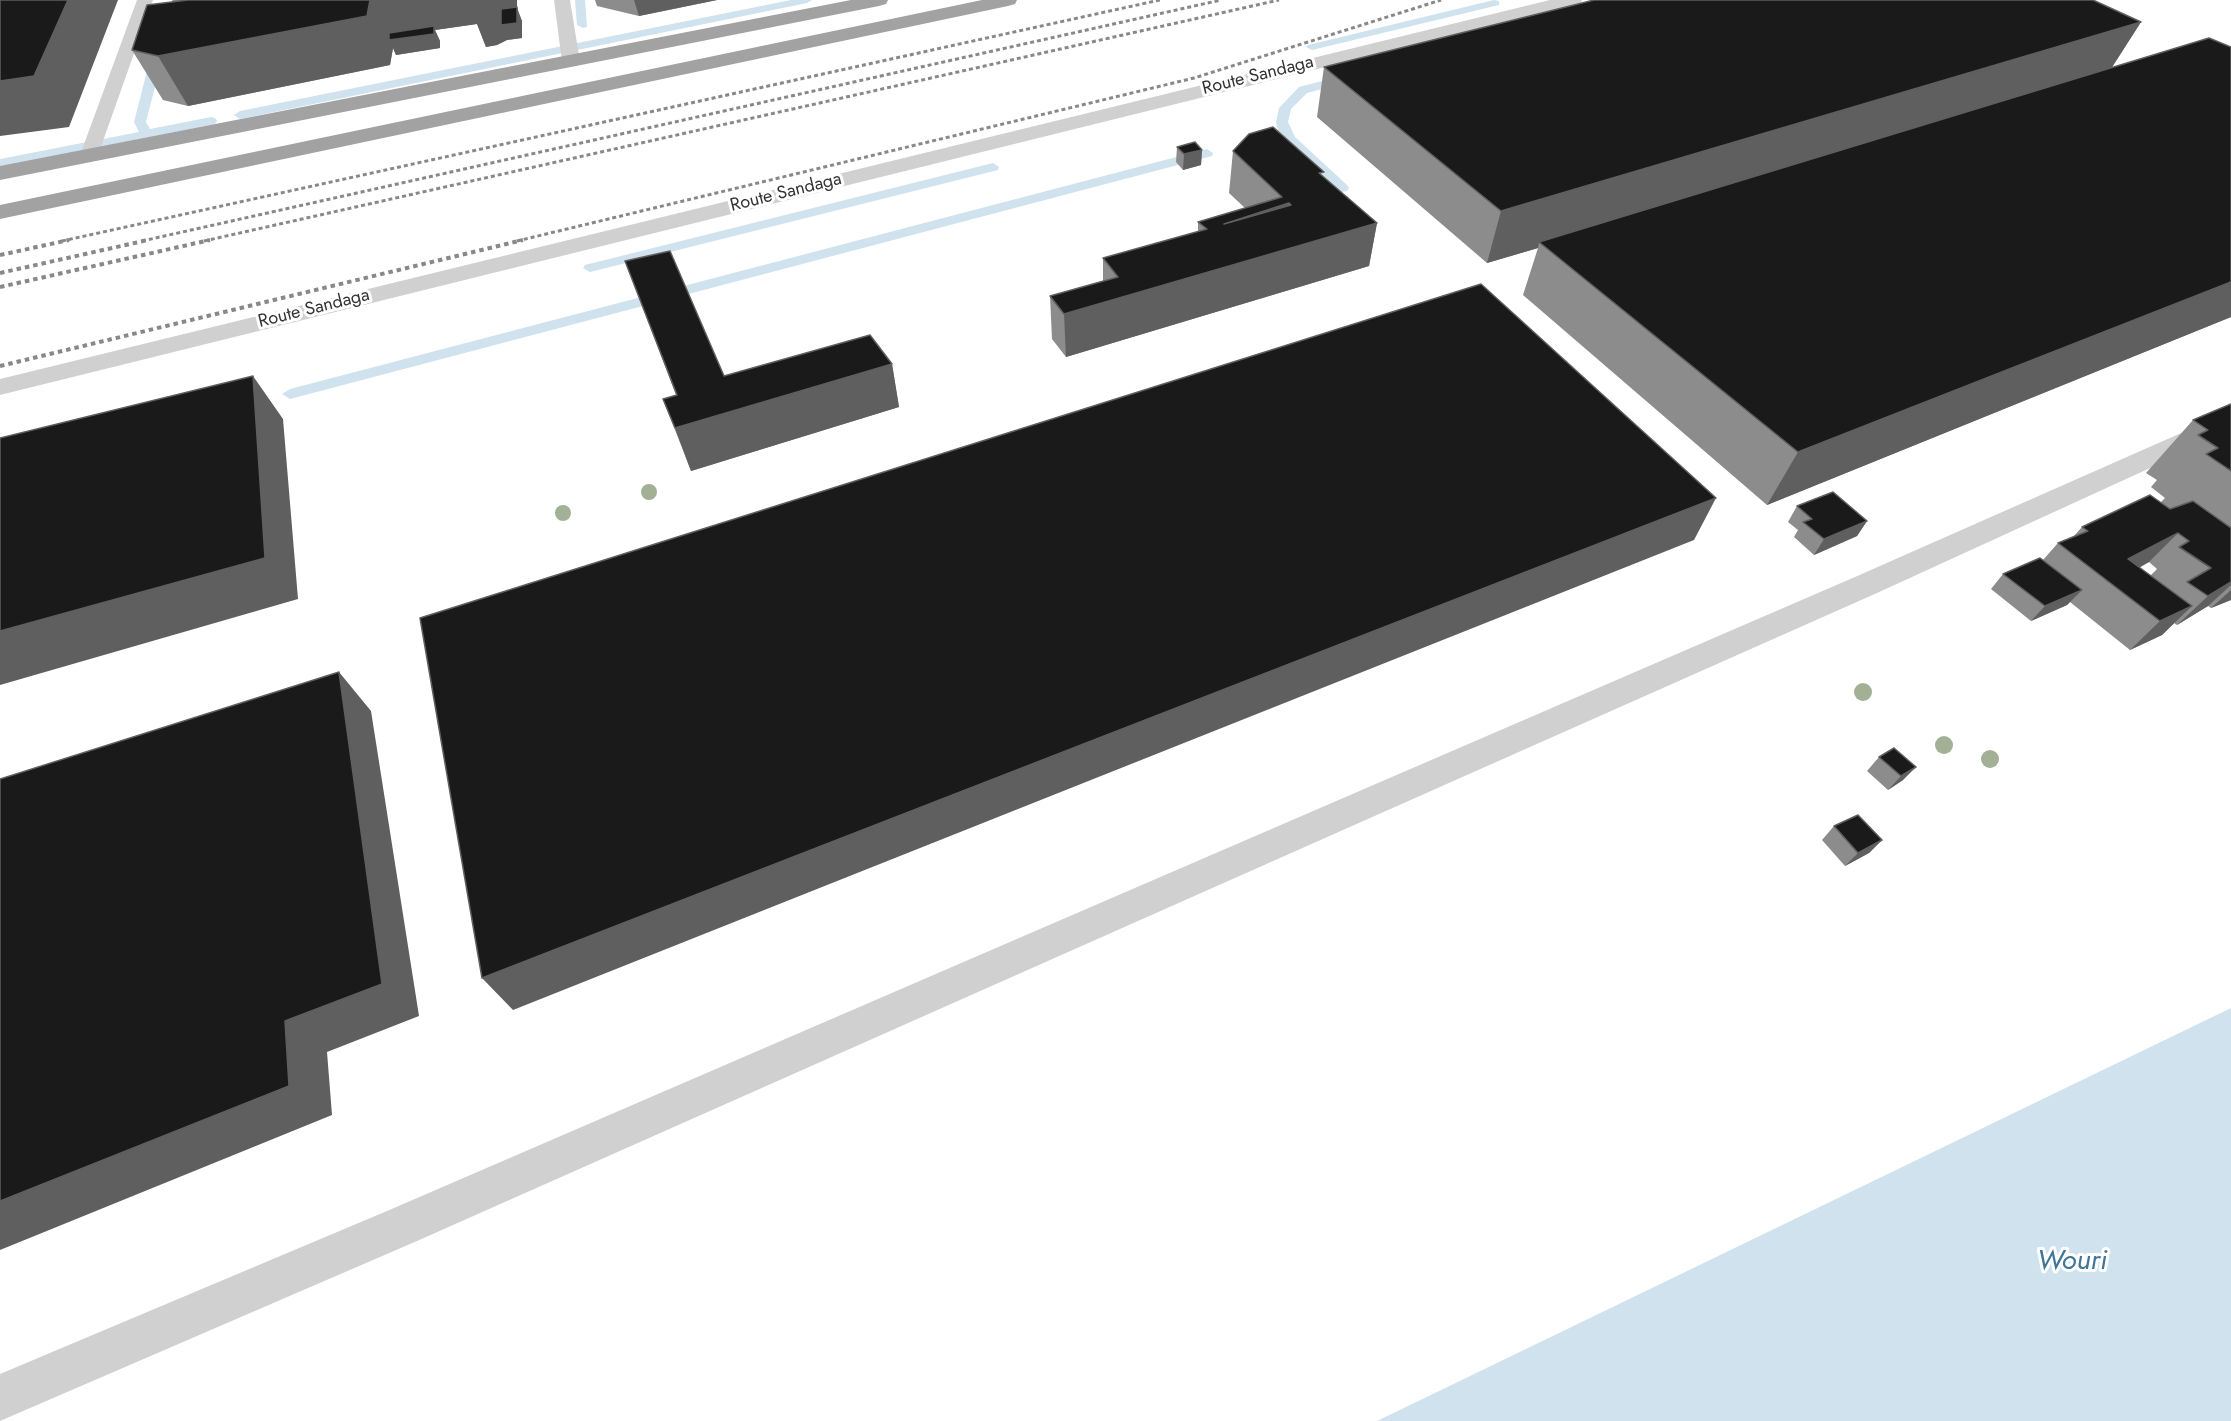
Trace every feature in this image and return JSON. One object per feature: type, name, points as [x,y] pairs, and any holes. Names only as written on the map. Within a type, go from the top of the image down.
[{"type":"highway","points":[[0,173],[879,0]]},
{"type":"highway","points":[[0,212],[1008,0]]},
{"type":"street","name":"Route Sandaga","points":[[0,387],[1573,0]]},
{"type":"street","points":[[0,1398],[402,1226],[1866,585],[2231,420]]},
{"type":"lane","points":[[89,155],[145,0]]},
{"type":"lane","points":[[562,0],[571,62]]},
{"type":"water","name":"Wouri","points":[[2231,1008],[2231,1421],[1377,1421]]},
{"type":"building","points":[[0,0],[68,0],[34,76],[0,81]]},
{"type":"building","points":[[188,0],[370,0],[367,16],[158,56],[132,50],[147,5]]},
{"type":"building","points":[[1594,0],[2093,0],[2141,22],[1501,211],[1324,67]]},
{"type":"building","points":[[517,7],[517,23],[501,25],[501,9]]},
{"type":"building","points":[[434,26],[434,34],[389,40],[389,33]]},
{"type":"building","points":[[2209,38],[2231,47],[2231,282],[1798,452],[1539,242]]},
{"type":"building","points":[[1273,127],[1324,172],[1319,173],[1377,223],[1064,314],[1050,296],[1118,277],[1103,258],[1207,229],[1198,222],[1282,197],[1233,151],[1249,134]],"holes":[[[1289,203],[1291,205],[1224,224]]]},
{"type":"building","points":[[1195,142],[1202,150],[1184,154],[1177,147]]},
{"type":"building","points":[[670,251],[724,376],[870,335],[892,364],[675,428],[663,399],[677,395],[625,261]]},
{"type":"building","points":[[1481,284],[1716,498],[482,978],[420,618]]},
{"type":"building","points":[[253,376],[265,558],[0,631],[0,438]]},
{"type":"building","points":[[2231,404],[2231,471],[2206,454],[2218,448],[2198,435],[2208,430],[2193,420]]},
{"type":"building","points":[[1833,492],[1867,521],[1824,539],[1803,522],[1812,519],[1797,506]]},
{"type":"building","points":[[2150,495],[2170,509],[2193,501],[2231,528],[2231,582],[2208,596],[2187,582],[2211,568],[2179,547],[2189,541],[2178,533],[2128,559],[2192,606],[2160,621],[2058,543],[2088,531],[2082,527]]},
{"type":"building","points":[[2040,558],[2082,590],[2045,606],[2003,574]]},
{"type":"building","points":[[339,672],[382,984],[285,1021],[289,1086],[0,1201],[0,779]]},
{"type":"building","points":[[1894,748],[1916,767],[1901,776],[1879,757]]},
{"type":"building","points":[[1858,815],[1882,840],[1858,853],[1834,826]]},
{"type":"waterway","points":[[580,0],[583,25]]},
{"type":"waterway","points":[[240,115],[807,0]]},
{"type":"waterway","points":[[1312,47],[1495,3]]},
{"type":"waterway","points":[[146,134],[140,122],[153,71]]},
{"type":"waterway","points":[[1342,188],[1290,140],[1284,131],[1282,122],[1285,108],[1303,90],[1345,79]]},
{"type":"waterway","points":[[146,134],[211,121]]},
{"type":"waterway","points":[[0,163],[146,134]]},
{"type":"waterway","points":[[290,394],[1207,153]]},
{"type":"waterway","points":[[590,268],[993,167]]},
{"type":"railway","points":[[62,241],[1160,0]]},
{"type":"railway","points":[[142,241],[1221,0]]},
{"type":"railway","points":[[204,241],[1279,0]]},
{"type":"railway","points":[[517,241],[1194,78],[1441,0]]},
{"type":"railway","points":[[0,255],[69,240]]},
{"type":"railway","points":[[0,273],[148,240]]},
{"type":"railway","points":[[0,287],[210,240]]},
{"type":"railway","points":[[0,366],[523,240]]}]
